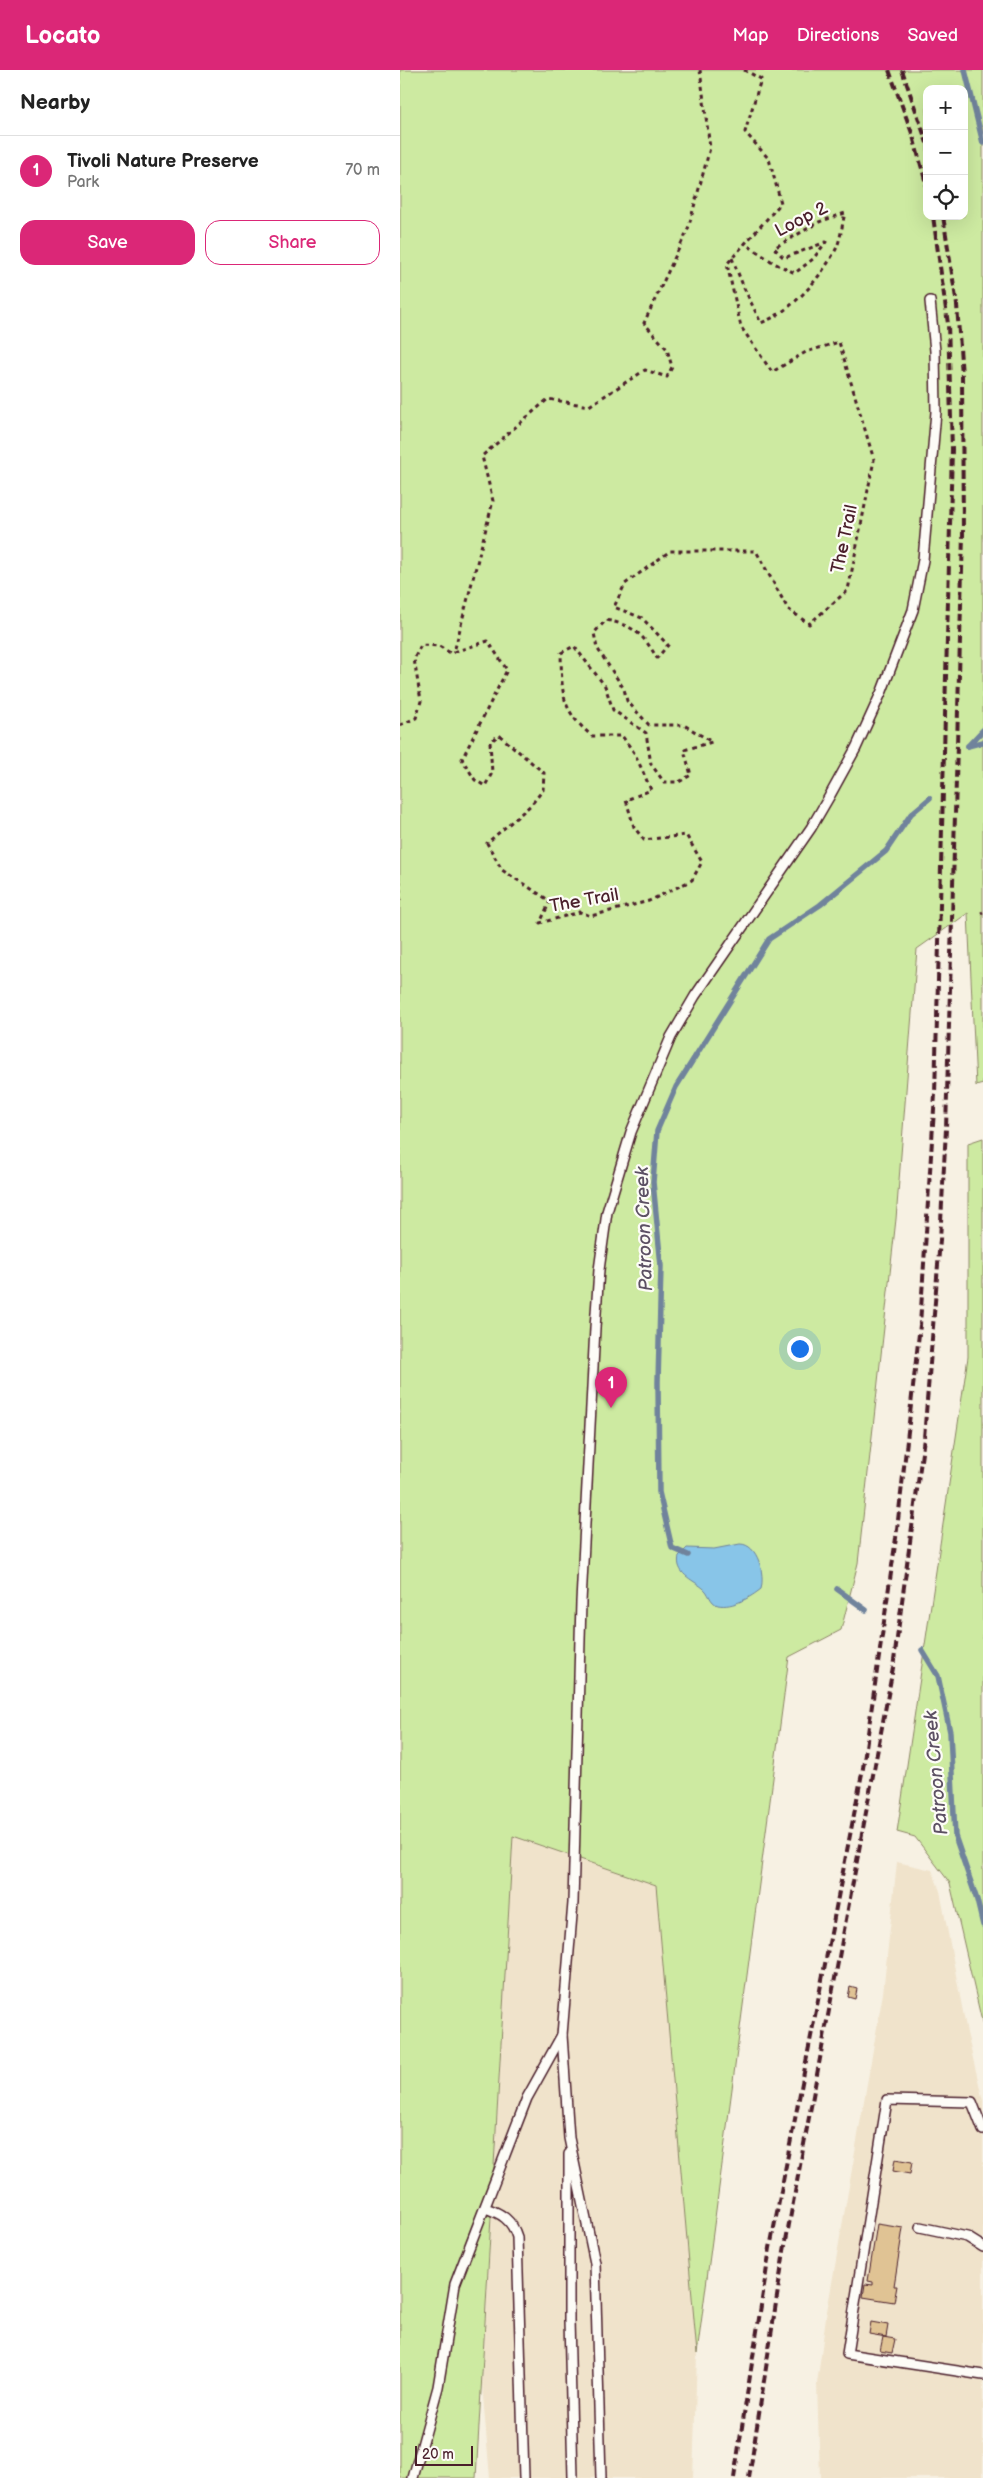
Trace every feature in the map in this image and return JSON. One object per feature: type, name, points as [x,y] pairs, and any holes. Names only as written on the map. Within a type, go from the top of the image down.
[{"type":"lane","points":[[573,2478],[569,2320],[569,2138],[562,2035],[573,1903],[581,1602],[595,1328],[599,1270],[607,1212],[631,1132],[671,1037],[695,996],[806,836],[830,797],[856,748],[882,691],[913,610],[923,560],[936,412],[935,351],[930,301]]},
{"type":"lane","points":[[413,2478],[438,2387],[455,2284],[528,2098],[562,2035]]},
{"type":"lane","points":[[983,2130],[972,2102],[886,2100],[847,2354],[983,2375]]},
{"type":"lane","points":[[569,2138],[595,2263],[601,2478]]},
{"type":"lane","points":[[484,2208],[505,2216],[513,2225],[517,2237],[524,2478]]},
{"type":"lane","points":[[920,2227],[967,2237],[983,2246]]},
{"type":"path","points":[[400,725],[416,718],[419,710],[421,701],[414,659],[421,645],[439,646],[452,654],[454,652],[493,501],[482,456],[548,399],[589,406],[645,370],[667,377],[672,367],[667,348],[644,323],[688,229],[710,148],[700,70]]},
{"type":"path","points":[[732,258],[781,203],[769,159],[745,132],[761,80],[744,70]]},
{"type":"path","name":"Loop 2","points":[[732,258],[744,288],[762,323],[779,316],[809,288],[836,249],[845,213],[819,222],[774,248],[784,258],[826,242],[813,259],[795,273],[774,264],[744,243]]},
{"type":"path","name":"The Trail","points":[[454,652],[488,642],[507,670],[462,759],[476,780],[485,786],[492,773],[490,742],[499,735],[544,773],[543,790],[531,805],[487,843],[502,870],[550,901],[540,923],[580,912],[591,916],[649,901],[692,880],[702,862],[686,835],[644,840],[634,826],[626,800],[651,790],[635,754],[622,736],[592,736],[575,721],[562,694],[561,653],[574,646],[605,686],[613,710],[646,732],[650,764],[664,782],[679,782],[691,774],[684,750],[712,742],[684,725],[649,725],[627,701],[624,689],[596,648],[594,633],[606,620],[626,625],[645,638],[657,658],[668,645],[642,618],[614,607],[625,584],[670,551],[756,551],[788,609],[809,624],[848,590],[874,460],[839,342],[806,352],[772,372],[741,327],[726,264],[732,258]]},
{"type":"path","points":[[400,881],[400,902]]},
{"type":"shaded area","points":[[513,1836],[656,1885],[697,2354],[693,2478],[490,2478],[482,2384]]},
{"type":"shaded area","points":[[897,1862],[932,1870],[940,1891],[967,2033],[983,2101],[983,2478],[820,2478],[817,2384],[826,2317],[883,1993]]},
{"type":"green space","points":[[400,70],[983,70],[983,1084],[976,1086],[968,913],[917,949],[896,1219],[858,1563],[841,1630],[789,1657],[697,2354],[656,1885],[513,1836],[476,2478],[400,2478]]},
{"type":"green space","points":[[983,1138],[983,2026],[950,1883],[915,1837],[897,1832],[968,1357],[968,1143]]},
{"type":"water","points":[[740,1544],[746,1545],[756,1554],[761,1568],[761,1589],[747,1598],[730,1605],[715,1604],[705,1590],[682,1572],[678,1562],[679,1556],[687,1548],[714,1549]]},
{"type":"building","points":[[850,1987],[857,1989],[855,1999],[848,1997]]},
{"type":"building","points":[[895,2159],[912,2162],[910,2174],[893,2171]]},
{"type":"building","points":[[877,2224],[903,2228],[894,2286],[897,2286],[894,2302],[863,2297],[865,2284],[873,2285],[873,2282],[868,2281]]},
{"type":"building","points":[[871,2322],[888,2325],[886,2337],[869,2334]]},
{"type":"building","points":[[883,2337],[895,2339],[892,2353],[880,2351]]},
{"type":"waterway","name":"Patroon Creek","points":[[965,70],[983,143]]},
{"type":"waterway","points":[[968,746],[983,730]]},
{"type":"waterway","name":"Patroon Creek","points":[[968,746],[983,742]]},
{"type":"waterway","name":"Patroon Creek","points":[[688,1555],[672,1548],[659,1492],[658,1382],[661,1266],[653,1182],[657,1131],[676,1087],[769,939],[820,905],[886,851],[911,814],[930,798]]},
{"type":"waterway","name":"Patroon Creek","points":[[837,1589],[866,1610]]},
{"type":"waterway","name":"Patroon Creek","points":[[922,1650],[938,1676],[950,1732],[955,1836],[977,1900],[983,1925]]},
{"type":"railway","points":[[889,70],[913,136],[924,175]]},
{"type":"railway","points":[[902,70],[923,131]]},
{"type":"railway","points":[[734,2478],[770,2248],[863,1768],[896,1538],[920,1325],[935,1094],[952,449],[948,324],[934,220]]},
{"type":"railway","points":[[749,2478],[784,2251],[893,1668],[924,1438],[940,1240],[946,1129],[963,535],[962,376],[957,305],[944,220]]},
{"type":"place","name":"Tivoli Nature Preserve","points":[[611,1408]]}]
